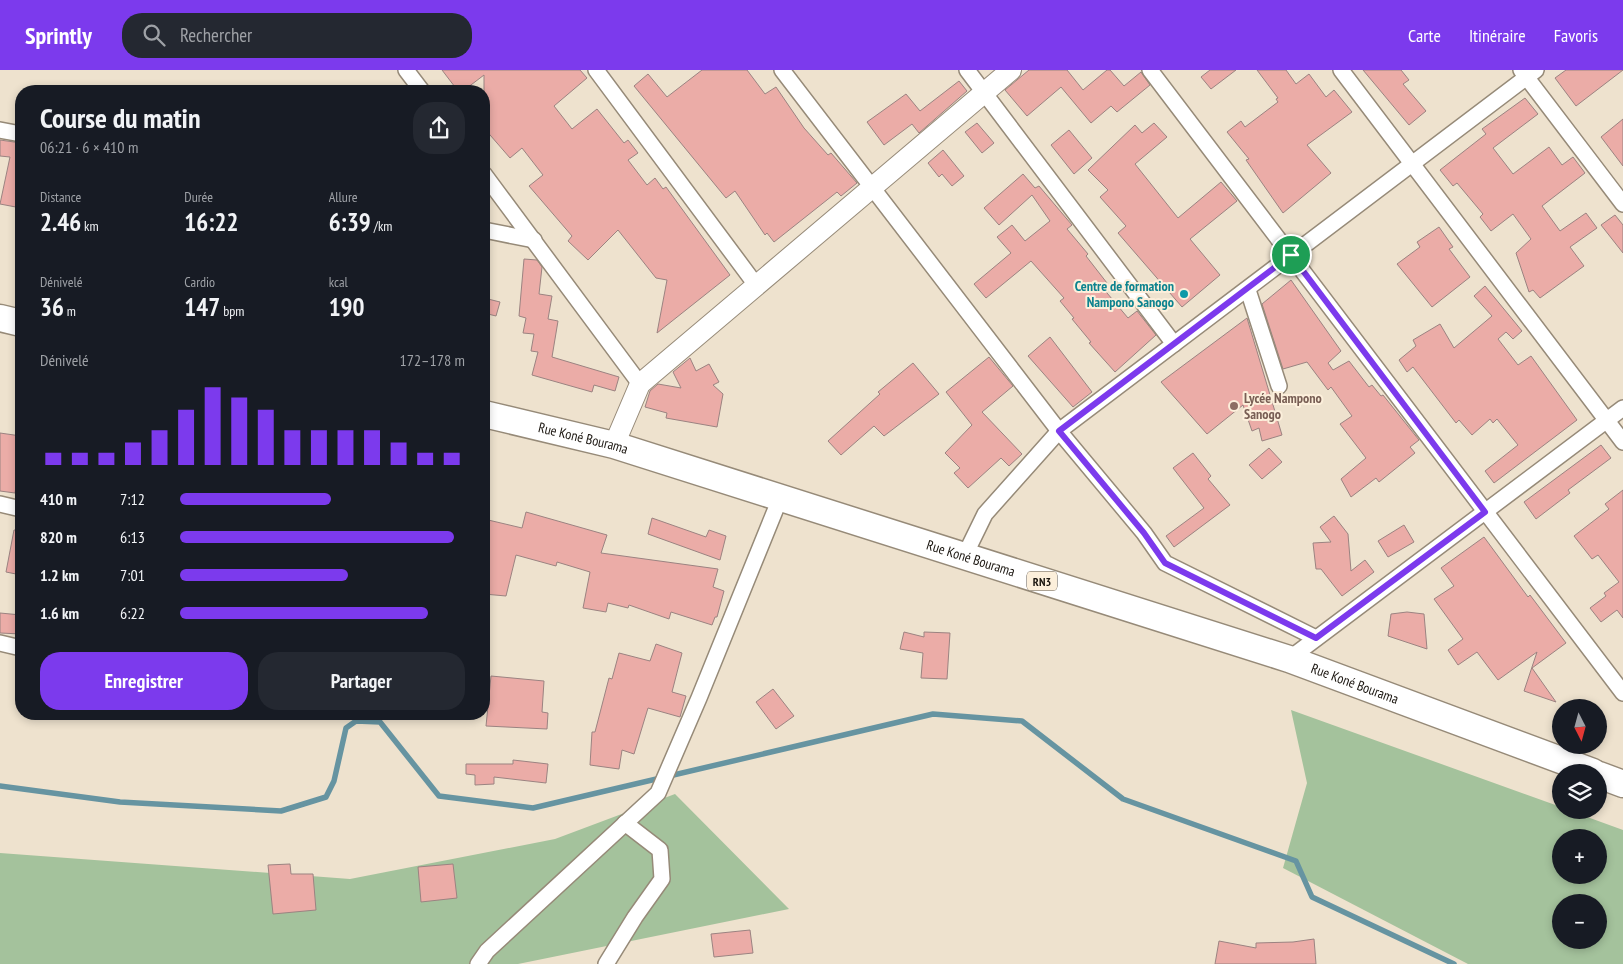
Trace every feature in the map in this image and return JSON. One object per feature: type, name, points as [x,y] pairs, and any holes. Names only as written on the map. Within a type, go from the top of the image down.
[{"type":"highway","points":[[0,318],[15,321]]},
{"type":"highway","name":"Rue Koné Bourama","points":[[490,415],[614,445],[781,496],[964,557],[1289,659],[1571,764]]},
{"type":"highway","points":[[1607,778],[1623,784]]},
{"type":"street","points":[[406,70],[417,85]]},
{"type":"street","points":[[596,70],[756,285]]},
{"type":"street","points":[[782,70],[1059,431],[1144,533],[1165,563],[1316,638]]},
{"type":"street","points":[[967,70],[1174,344]]},
{"type":"street","points":[[614,445],[640,384],[1011,70]]},
{"type":"street","points":[[1150,70],[1623,693]]},
{"type":"street","points":[[1341,70],[1623,442]]},
{"type":"street","points":[[964,557],[985,514],[1059,431],[1248,290],[1528,72],[1623,204]]},
{"type":"street","points":[[0,130],[15,133]]},
{"type":"street","points":[[490,182],[640,384]]},
{"type":"street","points":[[490,231],[534,240]]},
{"type":"street","points":[[1248,290],[1279,386]]},
{"type":"street","points":[[1289,659],[1623,408]]},
{"type":"street","points":[[478,964],[487,951],[658,793],[699,698],[781,496]]},
{"type":"street","points":[[0,504],[15,508]]},
{"type":"street","points":[[0,643],[15,647]]},
{"type":"street","points":[[606,964],[635,917],[662,879],[660,850],[625,823]]},
{"type":"green space","points":[[1291,710],[1552,804],[1552,819],[1593,819],[1623,830],[1623,964],[1468,964],[1283,868],[1307,783]]},
{"type":"green space","points":[[675,794],[789,909],[518,964],[0,964],[0,853],[350,879],[555,839]]},
{"type":"building","points":[[442,70],[580,70],[587,78],[554,106],[572,129],[597,109],[624,143],[628,140],[638,153],[628,160],[647,185],[655,178],[663,189],[666,187],[730,275],[657,333],[667,280],[656,278],[618,230],[588,260],[568,241],[572,236],[529,186],[543,175],[522,148],[510,158],[490,135],[490,85],[484,85],[484,75],[471,85],[453,85]]},
{"type":"building","points":[[702,70],[747,70],[765,94],[776,87],[804,128],[828,155],[831,153],[857,183],[841,196],[837,192],[774,242],[767,233],[765,235],[735,191],[726,198],[634,86],[648,74],[667,97]]},
{"type":"building","points":[[1029,70],[1067,70],[1083,90],[1107,70],[1110,70],[1124,86],[1141,72],[1150,85],[1117,112],[1111,106],[1091,123],[1061,87],[1027,116],[1005,90]]},
{"type":"building","points":[[1210,70],[1236,70],[1211,89],[1201,77]]},
{"type":"building","points":[[1257,70],[1286,70],[1296,84],[1309,74],[1326,97],[1334,90],[1352,112],[1307,145],[1331,173],[1283,213],[1246,160],[1249,159],[1227,132],[1241,121],[1245,127],[1278,102],[1276,99],[1278,98]]},
{"type":"building","points":[[1363,70],[1401,70],[1409,80],[1403,84],[1426,111],[1409,125]]},
{"type":"building","points":[[1566,70],[1623,70],[1576,106],[1555,78]]},
{"type":"building","points":[[959,81],[967,91],[919,133],[912,124],[884,145],[867,122],[906,94],[920,111]]},
{"type":"building","points":[[1525,98],[1538,114],[1493,148],[1513,174],[1549,147],[1562,165],[1573,157],[1585,173],[1542,206],[1560,231],[1586,213],[1597,228],[1570,247],[1584,266],[1540,298],[1533,290],[1529,292],[1516,253],[1531,239],[1513,214],[1491,231],[1480,217],[1483,214],[1457,183],[1453,186],[1440,170],[1486,134],[1482,129]]},
{"type":"building","points":[[1623,119],[1623,166],[1601,137]]},
{"type":"building","points":[[977,123],[994,143],[982,153],[965,132]]},
{"type":"building","points":[[1154,123],[1167,137],[1135,164],[1178,218],[1221,182],[1237,201],[1190,239],[1220,275],[1182,307],[1118,233],[1126,226],[1100,197],[1108,190],[1088,170],[1135,125],[1142,133]]},
{"type":"building","points":[[1069,130],[1092,158],[1074,174],[1051,145]]},
{"type":"building","points":[[0,140],[15,142],[15,207],[0,204],[10,157],[0,156]]},
{"type":"building","points":[[943,150],[964,176],[952,186],[942,174],[939,177],[928,163]]},
{"type":"building","points":[[1023,174],[1035,188],[1039,186],[1072,225],[1067,229],[1088,254],[1086,256],[1107,283],[1102,287],[1128,318],[1137,311],[1156,335],[1115,372],[1089,343],[1091,342],[1072,319],[1074,318],[1060,301],[1064,298],[1031,261],[986,298],[974,284],[1011,253],[997,237],[1012,225],[1025,241],[1050,221],[1032,195],[999,225],[984,208]]},
{"type":"building","points":[[1615,215],[1623,225],[1623,253],[1601,225]]},
{"type":"building","points":[[1439,227],[1453,247],[1449,249],[1470,277],[1432,307],[1397,264],[1420,247],[1417,242]]},
{"type":"building","points":[[524,259],[537,260],[542,267],[539,294],[552,296],[548,319],[558,321],[552,357],[619,377],[615,391],[594,385],[592,392],[532,375],[538,352],[531,351],[534,334],[523,333],[526,318],[519,316]]},
{"type":"building","points":[[1291,280],[1341,351],[1328,363],[1333,370],[1349,361],[1369,387],[1372,385],[1381,396],[1383,395],[1419,440],[1410,447],[1415,453],[1379,482],[1376,478],[1351,497],[1341,479],[1366,458],[1340,424],[1352,416],[1331,387],[1328,390],[1307,362],[1283,369],[1262,304]]},
{"type":"building","points":[[1485,286],[1522,331],[1513,339],[1506,332],[1498,339],[1518,365],[1531,356],[1577,420],[1494,483],[1485,471],[1518,445],[1497,419],[1493,423],[1490,419],[1472,435],[1459,420],[1456,423],[1413,367],[1407,372],[1399,360],[1416,346],[1413,340],[1440,324],[1454,348],[1492,316],[1474,296]]},
{"type":"building","points":[[490,300],[500,302],[496,316],[490,314]]},
{"type":"building","points":[[1247,318],[1282,435],[1262,441],[1259,428],[1252,431],[1243,405],[1207,434],[1161,382]]},
{"type":"building","points":[[1050,337],[1092,392],[1073,407],[1028,356]]},
{"type":"building","points":[[989,357],[1013,386],[982,412],[1022,454],[1009,466],[1001,458],[968,488],[954,473],[960,468],[945,453],[972,425],[946,392]]},
{"type":"building","points":[[690,358],[696,371],[709,364],[719,382],[713,385],[723,394],[717,427],[666,418],[667,413],[645,407],[650,391],[658,384],[681,388],[673,372]]},
{"type":"building","points":[[913,363],[939,394],[884,436],[874,426],[841,455],[828,441],[880,394],[878,392]]},
{"type":"building","points":[[0,433],[15,435],[15,493],[0,491]]},
{"type":"building","points":[[1601,445],[1611,458],[1568,490],[1570,493],[1536,519],[1524,502]]},
{"type":"building","points":[[1269,448],[1282,462],[1262,479],[1249,465]]},
{"type":"building","points":[[1193,453],[1211,476],[1208,479],[1230,505],[1174,547],[1166,536],[1204,508],[1173,468]]},
{"type":"building","points":[[1623,490],[1623,618],[1617,610],[1601,622],[1590,608],[1606,596],[1604,593],[1619,582],[1598,555],[1592,559],[1574,536],[1609,509],[1605,504]]},
{"type":"building","points":[[526,512],[607,535],[601,553],[718,569],[713,587],[724,591],[717,617],[715,617],[712,625],[671,612],[669,619],[629,605],[628,608],[608,603],[606,612],[583,608],[590,572],[557,562],[556,566],[516,555],[506,596],[490,595],[490,520],[522,528]]},
{"type":"building","points":[[1334,516],[1348,534],[1351,571],[1365,560],[1374,572],[1342,596],[1321,569],[1316,569],[1313,543],[1331,542],[1320,527]]},
{"type":"building","points":[[652,518],[706,537],[709,530],[726,536],[720,560],[648,534]]},
{"type":"building","points":[[1404,525],[1414,542],[1388,557],[1378,541]]},
{"type":"building","points":[[14,530],[15,530],[15,574],[6,572]]},
{"type":"building","points":[[1484,537],[1528,597],[1530,595],[1566,643],[1532,668],[1554,699],[1552,701],[1524,691],[1537,652],[1498,680],[1477,652],[1458,665],[1448,650],[1463,639],[1434,599],[1454,586],[1441,568]]},
{"type":"building","points":[[1407,612],[1424,614],[1427,649],[1388,636],[1391,614]]},
{"type":"building","points":[[0,613],[15,614],[15,634],[0,633]]},
{"type":"building","points":[[904,632],[924,637],[924,632],[950,633],[947,679],[921,678],[923,653],[900,649]]},
{"type":"building","points":[[656,644],[682,653],[672,692],[686,696],[680,717],[648,708],[634,754],[622,750],[619,769],[590,765],[592,732],[595,732],[609,678],[612,679],[619,653],[650,661]]},
{"type":"building","points":[[491,676],[544,681],[542,712],[548,713],[547,729],[486,726],[487,720],[490,720]]},
{"type":"building","points":[[773,689],[794,716],[776,729],[756,702]]},
{"type":"building","points":[[513,760],[548,764],[546,783],[494,777],[494,784],[475,785],[475,775],[466,774],[466,764],[513,764]]},
{"type":"building","points":[[290,864],[291,874],[313,874],[316,910],[273,914],[268,865]]},
{"type":"building","points":[[453,864],[457,898],[421,902],[418,867]]},
{"type":"building","points":[[750,930],[753,953],[714,957],[711,934]]},
{"type":"building","points":[[1314,939],[1316,964],[1215,964],[1219,941],[1256,948],[1256,943],[1293,942]]},
{"type":"waterway","points":[[0,786],[120,802],[281,811],[326,797],[334,781],[346,728],[356,721],[380,722],[439,796],[533,808],[933,714],[1022,721],[1123,799],[1296,861],[1312,897],[1454,964]]},
{"type":"place","name":"Centre de formation Nampono Sanogo","points":[[1184,294]]},
{"type":"place","name":"Lycée Nampono Sanogo","points":[[1234,406]]},
{"type":"route","points":[[1291,255],[1485,512],[1316,638],[1165,563],[1144,533],[1059,431],[1248,290],[1291,255]]}]
